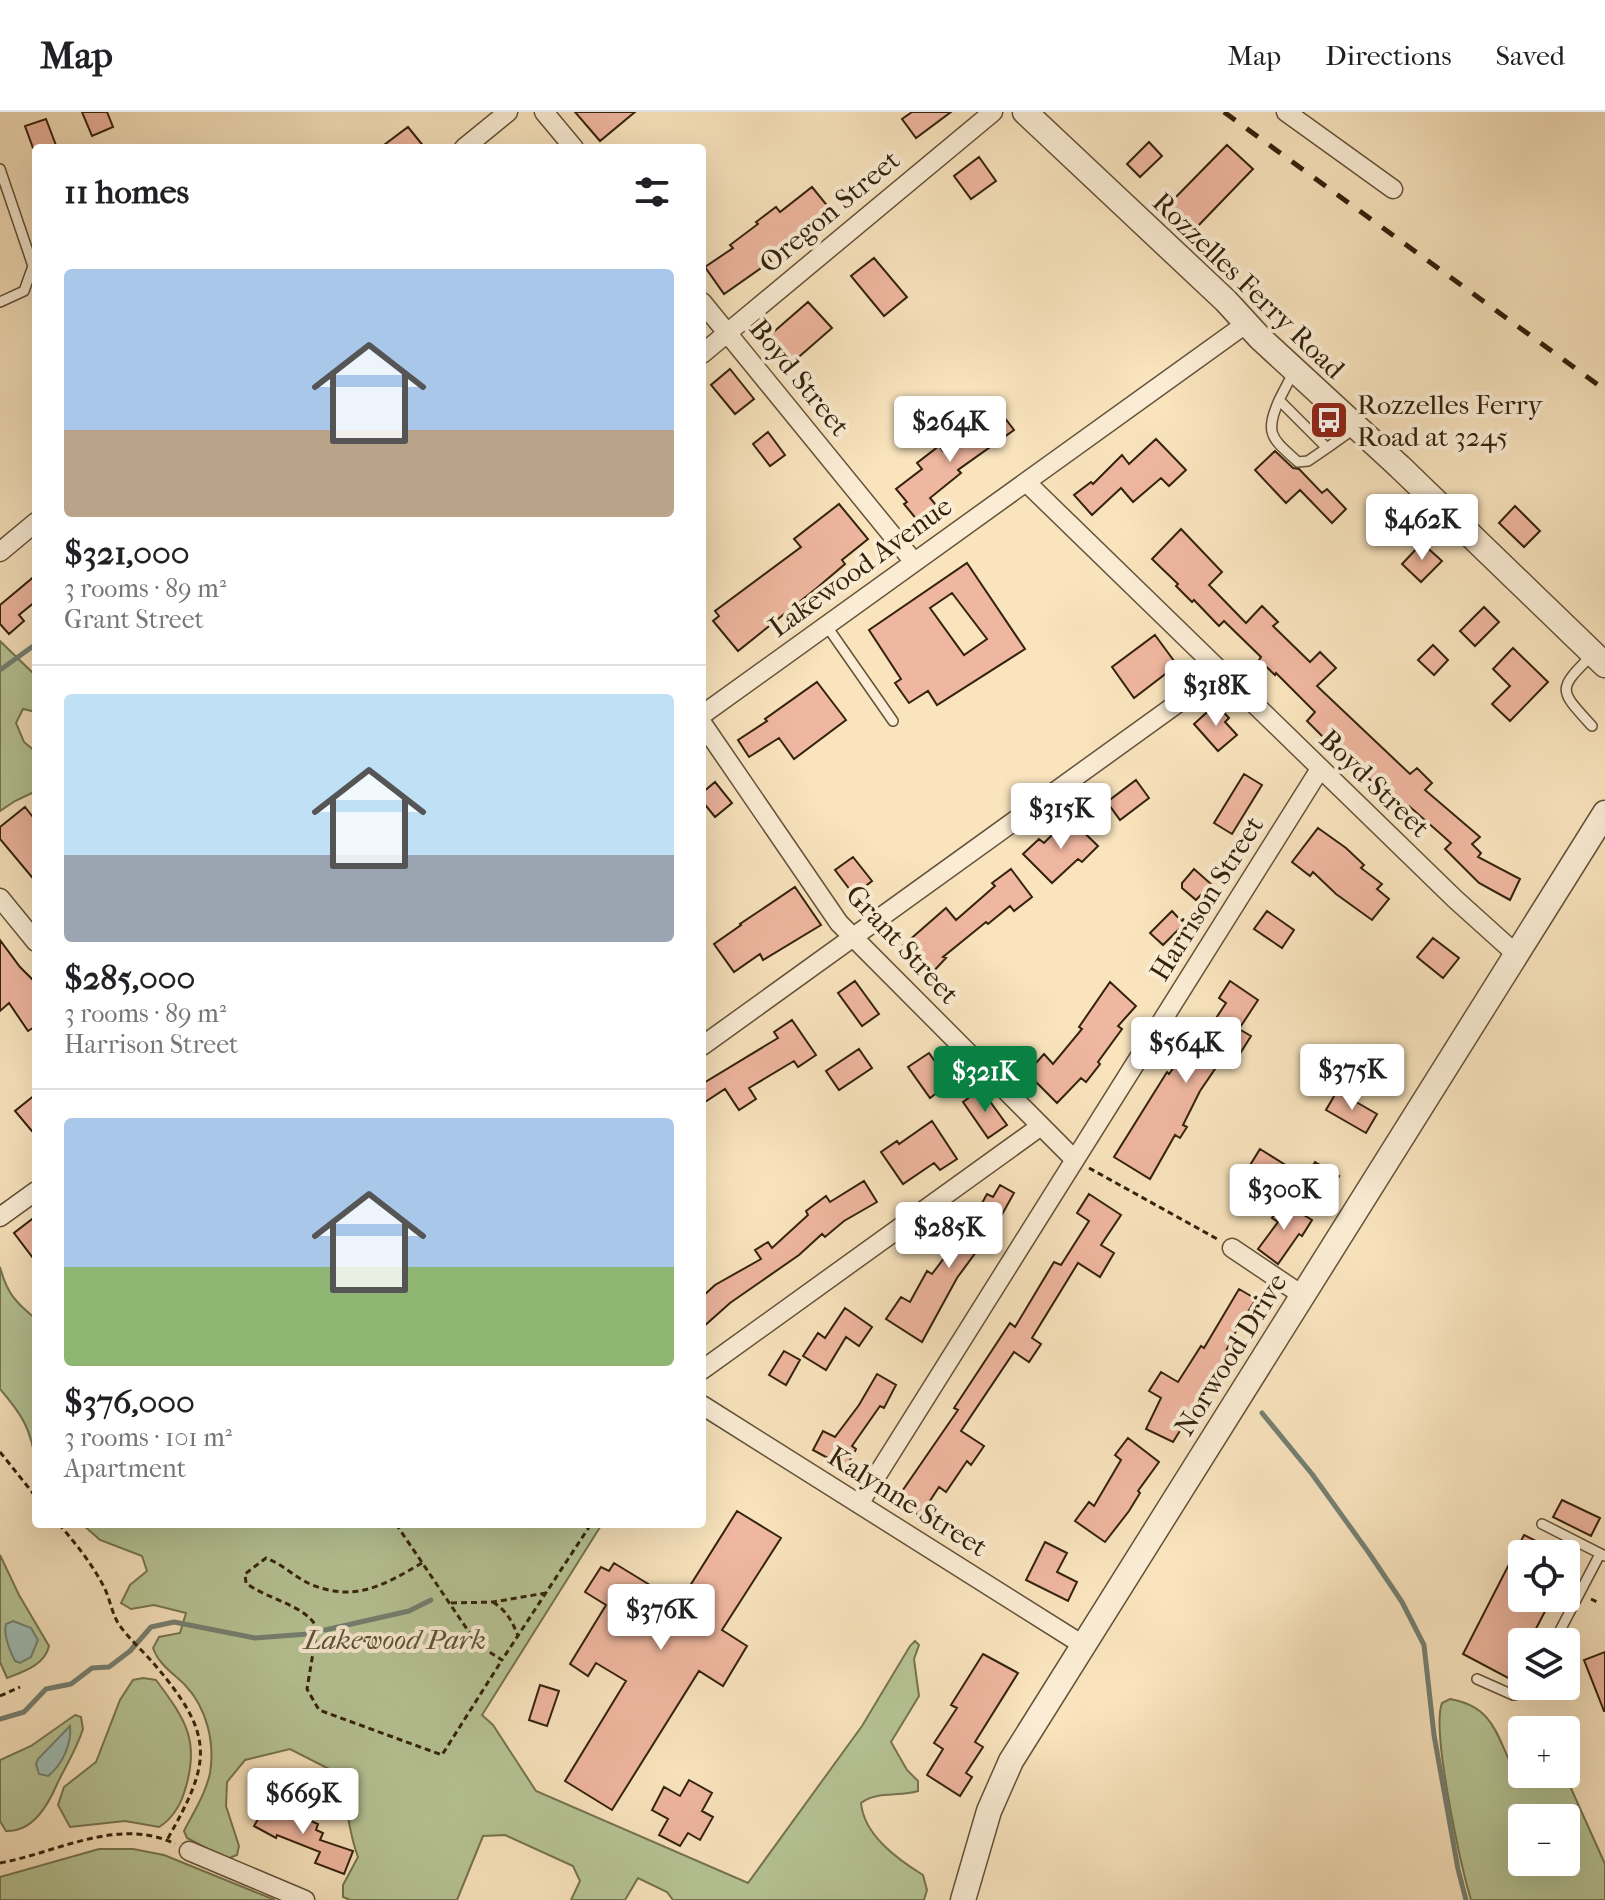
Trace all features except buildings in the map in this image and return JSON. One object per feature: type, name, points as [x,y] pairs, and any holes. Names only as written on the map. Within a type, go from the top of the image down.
[{"type":"street","points":[[469,144],[508,112]]},
{"type":"street","points":[[544,112],[571,144]]},
{"type":"street","name":"Oregon Street","points":[[706,351],[993,112]]},
{"type":"street","name":"Rozzelles Ferry Road","points":[[1025,112],[1599,660]]},
{"type":"street","points":[[1286,112],[1393,189]]},
{"type":"street","name":"Boyd Street","points":[[706,307],[914,562]]},
{"type":"street","name":"Lakewood Avenue","points":[[706,712],[1247,323]]},
{"type":"street","name":"Boyd Street","points":[[1026,482],[1320,769],[1516,954]]},
{"type":"street","points":[[0,552],[32,525]]},
{"type":"street","points":[[706,1043],[1221,672]]},
{"type":"street","name":"Grant Street","points":[[706,729],[839,923],[1075,1160]]},
{"type":"street","name":"Harrison Street","points":[[859,1504],[1320,769]]},
{"type":"street","name":"Norwood Drive","points":[[963,1900],[995,1794],[1011,1761],[1605,813]]},
{"type":"street","points":[[0,898],[32,937]]},
{"type":"street","points":[[706,1367],[1041,1126]]},
{"type":"street","points":[[0,1217],[32,1194]]},
{"type":"street","points":[[1232,1248],[1302,1295]]},
{"type":"street","name":"Kalynne Street","points":[[706,1408],[1083,1645]]},
{"type":"street","points":[[189,1851],[305,1900]]},
{"type":"lane","points":[[0,169],[32,263]]},
{"type":"lane","points":[[0,302],[24,291],[32,269]]},
{"type":"lane","points":[[1295,371],[1269,422],[1273,439],[1298,462],[1308,461],[1355,428]]},
{"type":"lane","points":[[1279,400],[1327,448]]},
{"type":"lane","points":[[826,625],[893,721]]},
{"type":"lane","points":[[1592,726],[1566,699],[1565,689],[1568,678],[1599,660]]},
{"type":"lane","points":[[1542,1524],[1603,1555],[1562,1628]]},
{"type":"lane","points":[[1477,1679],[1508,1693]]},
{"type":"path","points":[[1075,1160],[1232,1248]]},
{"type":"path","points":[[0,1452],[32,1492]]},
{"type":"path","points":[[62,1528],[84,1554],[105,1590],[117,1622],[187,1708],[200,1737],[202,1764],[195,1786],[167,1840]]},
{"type":"path","points":[[399,1528],[477,1644],[502,1660]]},
{"type":"path","points":[[422,1563],[360,1592],[343,1593],[307,1583],[266,1558],[245,1574],[246,1583],[277,1602],[299,1609],[314,1621],[317,1629],[307,1689],[319,1710],[442,1755],[588,1528]]},
{"type":"path","points":[[451,1603],[493,1602],[546,1593]]},
{"type":"path","points":[[493,1602],[512,1621],[518,1636]]},
{"type":"path","points":[[0,1696],[20,1687]]},
{"type":"path","points":[[0,1863],[108,1835],[132,1832],[167,1840],[189,1851]]},
{"type":"green space","points":[[0,641],[32,672],[32,711],[23,709],[16,723],[24,742],[32,749],[32,793],[0,811]]},
{"type":"green space","points":[[0,1267],[13,1296],[32,1316],[32,1441],[15,1407],[0,1389]]},
{"type":"green space","name":"Lakewood Park","points":[[86,1528],[599,1528],[482,1715],[493,1725],[536,1791],[748,1883],[862,1726],[915,1641],[919,1645],[914,1659],[919,1696],[891,1742],[907,1770],[918,1781],[918,1791],[874,1797],[861,1803],[863,1815],[875,1836],[893,1854],[923,1875],[927,1890],[924,1900],[673,1900],[667,1892],[638,1878],[625,1900],[571,1900],[580,1881],[573,1866],[505,1835],[483,1836],[457,1900],[350,1900],[343,1897],[343,1885],[358,1857],[337,1773],[290,1749],[245,1760],[227,1782],[226,1806],[239,1846],[237,1855],[227,1859],[187,1838],[184,1831],[210,1773],[208,1726],[193,1694],[163,1664],[153,1648],[159,1637],[180,1633],[186,1613],[154,1605],[131,1609],[121,1603],[130,1585],[147,1571],[142,1556],[100,1540]]},
{"type":"green space","points":[[0,1555],[49,1646],[38,1663],[7,1678],[0,1662]]},
{"type":"green space","points":[[133,1680],[156,1680],[188,1732],[191,1759],[180,1803],[171,1817],[159,1827],[125,1821],[70,1827],[58,1805],[64,1787],[96,1762],[120,1700]]},
{"type":"green space","points":[[1450,1699],[1476,1709],[1492,1725],[1508,1757],[1508,1788],[1571,1788],[1578,1804],[1508,1804],[1508,1876],[1580,1876],[1580,1808],[1605,1864],[1605,1900],[1471,1900],[1444,1769],[1440,1718],[1442,1703]]},
{"type":"green space","points":[[75,1715],[81,1717],[83,1729],[50,1799],[39,1815],[25,1827],[6,1831],[0,1821],[0,1760],[31,1746]]},
{"type":"green space","points":[[99,1849],[133,1849],[164,1855],[275,1900],[0,1900],[0,1877]]},
{"type":"water","points":[[13,1621],[31,1628],[38,1640],[31,1657],[20,1663],[15,1661],[6,1638],[6,1624]]},
{"type":"water","points":[[70,1726],[68,1747],[62,1760],[48,1776],[39,1774],[38,1759]]},
{"type":"waterway","points":[[0,670],[32,647]]},
{"type":"waterway","points":[[1262,1413],[1312,1474],[1369,1553],[1402,1602],[1424,1645],[1434,1735],[1466,1900]]},
{"type":"waterway","points":[[325,1630],[409,1611],[431,1600]]},
{"type":"waterway","points":[[0,1719],[24,1712],[46,1689],[71,1684],[92,1668],[109,1667],[130,1651],[151,1627],[174,1622],[255,1638],[308,1634]]},
{"type":"railway","points":[[1224,112],[1605,390]]},
{"type":"place","name":"Rozzelles Ferry Road at 3245","points":[[1329,420]]}]
